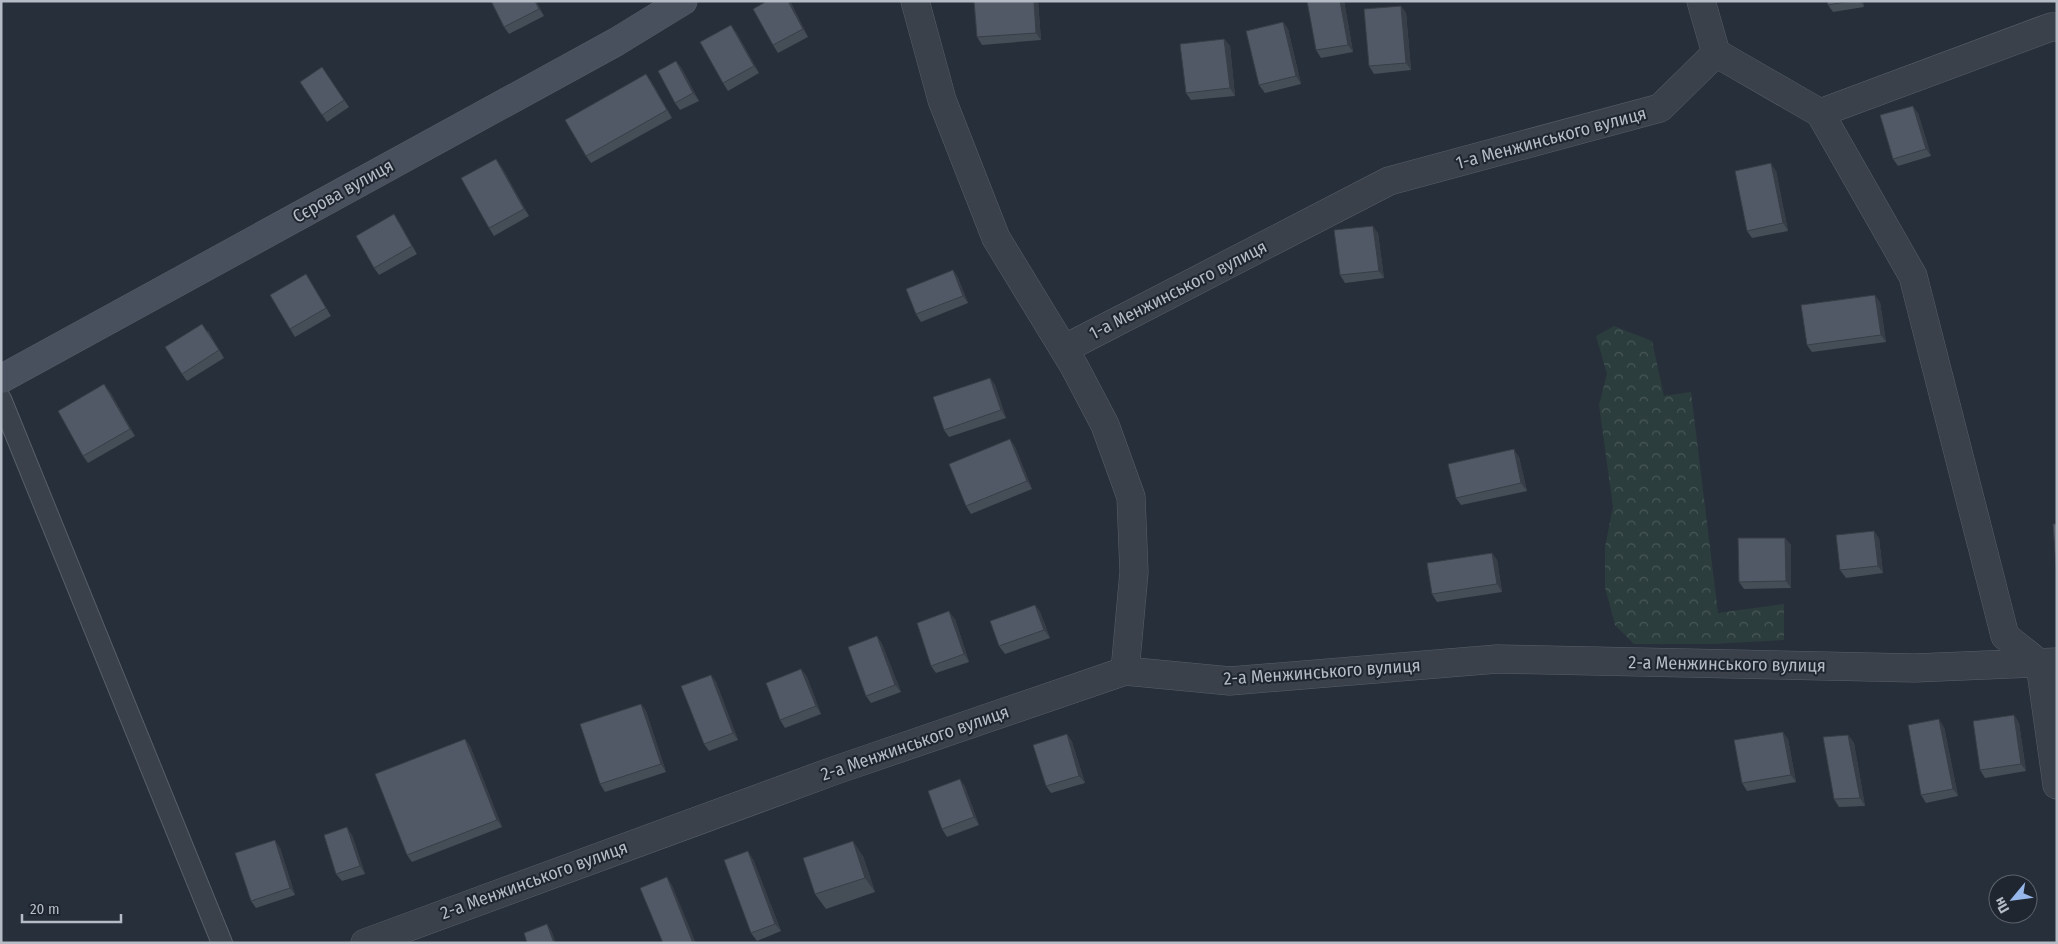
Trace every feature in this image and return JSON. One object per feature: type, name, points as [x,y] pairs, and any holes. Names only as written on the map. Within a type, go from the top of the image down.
[{"type":"street","name":"Сєрова вулиця","points":[[1,378],[616,42],[683,1]]},
{"type":"street","points":[[915,1],[942,100],[996,238],[1064,349],[1105,425],[1131,497],[1134,572],[1125,671]]},
{"type":"street","points":[[1701,1],[1716,53],[1820,113],[1913,276],[2005,636],[2048,663],[2057,785]]},
{"type":"street","points":[[1820,113],[2051,27],[2057,27]]},
{"type":"street","name":"1-а Менжинського вулиця","points":[[1064,349],[1389,181],[1660,108],[1716,53]]},
{"type":"street","name":"2-а Менжинського вулиця","points":[[365,943],[836,770],[1125,671],[1230,681],[1497,659],[1915,668],[2048,663]]},
{"type":"lane","points":[[1,398],[222,943]]},
{"type":"green space","points":[[1614,326],[1652,341],[1664,396],[1691,392],[1718,613],[1784,604],[1784,640],[1713,644],[1634,644],[1615,625],[1605,587],[1605,547],[1613,507],[1599,405],[1607,374],[1596,336]]},
{"type":"building","points":[[491,1],[535,1],[539,9],[504,27]]},
{"type":"building","points":[[767,1],[788,1],[803,29],[773,45],[753,9]]},
{"type":"building","points":[[974,1],[1034,1],[1036,33],[977,37]]},
{"type":"building","points":[[1307,1],[1340,1],[1348,45],[1316,50]]},
{"type":"building","points":[[1827,1],[1851,1],[1828,5]]},
{"type":"building","points":[[1401,6],[1406,63],[1369,66],[1364,9]]},
{"type":"building","points":[[1283,22],[1296,76],[1259,85],[1246,31]]},
{"type":"building","points":[[731,25],[754,66],[723,83],[700,42]]},
{"type":"building","points":[[1224,39],[1230,88],[1186,93],[1180,44]]},
{"type":"building","points":[[676,61],[693,93],[675,103],[658,71]]},
{"type":"building","points":[[322,67],[344,100],[322,115],[300,82]]},
{"type":"building","points":[[646,74],[667,110],[586,156],[565,120]]},
{"type":"building","points":[[1913,106],[1926,149],[1893,159],[1880,115]]},
{"type":"building","points":[[496,159],[524,209],[489,228],[461,178]]},
{"type":"building","points":[[1771,163],[1783,223],[1747,231],[1735,171]]},
{"type":"building","points":[[394,214],[412,246],[374,268],[356,236]]},
{"type":"building","points":[[1373,226],[1379,271],[1340,275],[1334,230]]},
{"type":"building","points":[[953,270],[963,296],[916,314],[906,289]]},
{"type":"building","points":[[306,274],[326,308],[290,329],[270,295]]},
{"type":"building","points":[[1875,295],[1881,335],[1807,345],[1801,305]]},
{"type":"building","points":[[202,324],[219,350],[182,374],[165,347]]},
{"type":"building","points":[[990,378],[1001,410],[944,430],[933,397]]},
{"type":"building","points":[[104,384],[130,429],[83,456],[58,411]]},
{"type":"building","points":[[1010,439],[1027,481],[966,506],[949,464]]},
{"type":"building","points":[[1514,449],[1521,483],[1456,498],[1448,464]]},
{"type":"building","points":[[2053,524],[2057,524],[2057,566],[2056,566]]},
{"type":"building","points":[[1874,531],[1878,566],[1840,570],[1836,535]]},
{"type":"building","points":[[1738,538],[1785,538],[1786,581],[1739,582]]},
{"type":"building","points":[[1492,553],[1497,584],[1432,594],[1427,563]]},
{"type":"building","points":[[1035,605],[1044,630],[999,646],[990,621]]},
{"type":"building","points":[[949,611],[964,654],[931,666],[917,623]]},
{"type":"building","points":[[877,636],[895,685],[866,696],[848,647]]},
{"type":"building","points":[[801,669],[816,706],[780,720],[766,683]]},
{"type":"building","points":[[711,675],[733,733],[704,744],[681,686]]},
{"type":"building","points":[[641,704],[661,764],[600,784],[580,724]]},
{"type":"building","points":[[2014,715],[2021,764],[1980,770],[1973,721]]},
{"type":"building","points":[[1939,719],[1953,789],[1921,795],[1908,725]]},
{"type":"building","points":[[1783,732],[1791,775],[1742,783],[1734,740]]},
{"type":"building","points":[[1067,734],[1079,776],[1046,786],[1033,745]]},
{"type":"building","points":[[1848,735],[1860,798],[1834,799],[1823,737]]},
{"type":"building","points":[[465,739],[497,820],[407,855],[375,774]]},
{"type":"building","points":[[960,779],[974,817],[942,829],[928,791]]},
{"type":"building","points":[[347,827],[360,866],[336,874],[324,835]]},
{"type":"building","points":[[275,840],[290,888],[251,901],[235,853]]},
{"type":"building","points":[[853,841],[865,878],[815,894],[803,858]]},
{"type":"building","points":[[748,851],[775,924],[751,933],[724,860]]},
{"type":"building","points":[[667,877],[693,943],[663,943],[640,888]]},
{"type":"building","points":[[547,924],[554,943],[527,943],[524,933]]}]
